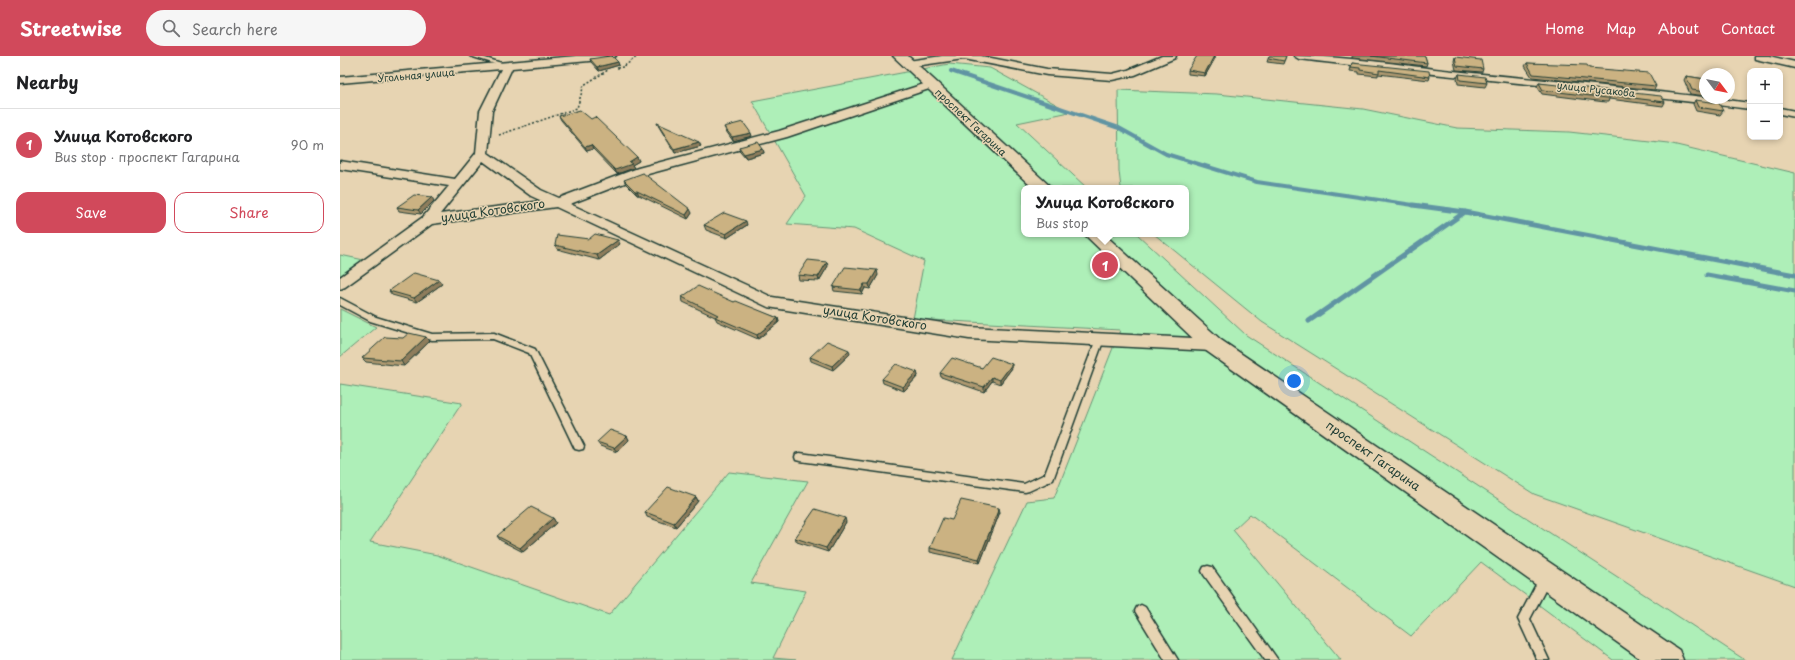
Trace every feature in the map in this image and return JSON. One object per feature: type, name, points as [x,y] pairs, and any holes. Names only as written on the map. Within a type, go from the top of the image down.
[{"type":"main road","name":"проспект Гагарина","points":[[904,60],[1040,185]]},
{"type":"main road","name":"проспект Гагарина","points":[[1096,237],[1213,345],[1668,660]]},
{"type":"street","name":"Угольная улица","points":[[340,80],[611,56]]},
{"type":"street","points":[[904,60],[964,56],[1047,72],[1112,77],[1131,73],[1171,56]]},
{"type":"street","name":"улица Русакова","points":[[1299,56],[1747,106]]},
{"type":"street","points":[[1759,57],[1795,65]]},
{"type":"street","points":[[340,284],[428,220],[458,183],[483,147],[486,111],[508,66]]},
{"type":"street","name":"улица Котовского","points":[[428,220],[559,203],[643,171],[783,134],[931,85]]},
{"type":"street","points":[[1783,112],[1795,114]]},
{"type":"street","name":"улица Котовского","points":[[483,147],[536,193],[768,302],[969,333],[1213,345]]},
{"type":"street","points":[[340,165],[458,183]]},
{"type":"lane","points":[[474,56],[508,66]]},
{"type":"lane","points":[[340,301],[373,319],[432,337],[494,336],[532,351],[579,446]]},
{"type":"lane","points":[[800,457],[1025,488],[1049,477],[1100,339]]},
{"type":"lane","points":[[1208,571],[1272,660]]},
{"type":"lane","points":[[1543,660],[1524,619],[1546,576]]},
{"type":"lane","points":[[1141,611],[1172,660]]},
{"type":"path","points":[[483,147],[577,108],[584,85],[601,73],[613,68],[623,67],[638,56]]},
{"type":"green space","points":[[949,64],[990,68],[1070,112],[1017,123],[1084,185],[1021,185],[1021,237],[1140,237],[1246,335],[1745,660],[1613,660],[1481,562],[1411,636],[1250,514],[1233,530],[1341,660],[952,660],[1027,501],[1054,498],[1120,330],[913,319],[924,261],[854,229],[787,224],[806,196],[752,101]]},
{"type":"green space","points":[[1118,90],[1217,94],[1363,109],[1457,128],[1569,132],[1668,143],[1795,173],[1795,586],[1534,494],[1262,322],[1158,237],[1189,237],[1189,185],[1121,185],[1119,171]]},
{"type":"green space","points":[[340,255],[364,260],[340,279]]},
{"type":"green space","points":[[340,309],[376,327],[340,357]]},
{"type":"green space","points":[[340,384],[462,403],[370,542],[437,555],[609,615],[729,472],[808,481],[751,583],[806,591],[773,658],[796,660],[340,660]]},
{"type":"building","points":[[612,56],[618,62],[597,67],[590,59]]},
{"type":"building","points":[[1197,56],[1214,56],[1205,73],[1188,70]]},
{"type":"building","points":[[1269,56],[1286,56],[1284,61],[1268,58]]},
{"type":"building","points":[[1371,56],[1425,56],[1427,63]]},
{"type":"building","points":[[1455,57],[1481,60],[1483,69],[1457,66]]},
{"type":"building","points":[[1352,63],[1429,71],[1430,77],[1379,70],[1379,73],[1360,70],[1360,68],[1351,67]]},
{"type":"building","points":[[1527,63],[1587,65],[1589,68],[1649,73],[1656,86],[1533,74]]},
{"type":"building","points":[[1459,74],[1485,77],[1487,83],[1460,80]]},
{"type":"building","points":[[1686,76],[1699,78],[1699,91],[1692,90]]},
{"type":"building","points":[[1539,83],[1661,96],[1665,102],[1609,95],[1610,98],[1607,98],[1543,90]]},
{"type":"building","points":[[1695,100],[1699,100],[1699,104],[1720,104],[1723,111],[1698,107]]},
{"type":"building","points":[[580,110],[591,119],[595,117],[637,157],[629,162],[632,164],[615,170],[591,145],[585,147],[559,116]]},
{"type":"building","points":[[743,122],[751,133],[732,137],[724,127]]},
{"type":"building","points":[[657,123],[699,142],[674,149]]},
{"type":"building","points":[[758,142],[763,149],[744,154],[739,147]]},
{"type":"building","points":[[643,173],[690,209],[686,215],[635,191],[624,180]]},
{"type":"building","points":[[414,195],[432,197],[418,210],[397,207]]},
{"type":"building","points":[[724,213],[746,221],[726,234],[704,225]]},
{"type":"building","points":[[595,234],[618,240],[597,255],[555,245],[557,235],[589,239]]},
{"type":"building","points":[[808,260],[827,262],[818,277],[798,275]]},
{"type":"building","points":[[845,267],[877,270],[869,284],[864,284],[861,290],[833,287]]},
{"type":"building","points":[[414,273],[439,280],[414,298],[389,291]]},
{"type":"building","points":[[698,286],[734,302],[736,301],[778,318],[757,335],[715,317],[718,315],[682,297]]},
{"type":"building","points":[[409,333],[426,337],[401,361],[362,358],[385,337],[403,338]]},
{"type":"building","points":[[827,341],[849,350],[832,366],[810,357]]},
{"type":"building","points":[[991,357],[1012,364],[1000,380],[992,377],[984,387],[940,373],[952,358],[982,368]]},
{"type":"building","points":[[896,364],[917,372],[903,387],[882,379]]},
{"type":"building","points":[[610,430],[627,436],[614,448],[597,442]]},
{"type":"building","points":[[668,487],[696,497],[674,523],[645,512]]},
{"type":"building","points":[[961,500],[999,508],[979,559],[930,548],[943,518],[952,520]]},
{"type":"building","points":[[531,507],[553,518],[520,548],[497,536]]},
{"type":"building","points":[[815,509],[845,518],[826,548],[795,538]]},
{"type":"waterway","points":[[951,71],[1119,128],[1166,154],[1257,182],[1415,205]]},
{"type":"waterway","points":[[1415,205],[1465,212]]},
{"type":"waterway","points":[[1415,205],[1420,206]]},
{"type":"waterway","points":[[1309,321],[1465,212]]},
{"type":"waterway","points":[[1465,212],[1795,275]]},
{"type":"waterway","points":[[1707,275],[1795,291]]},
{"type":"place","name":"Улица Котовского","points":[[1105,265]]}]
